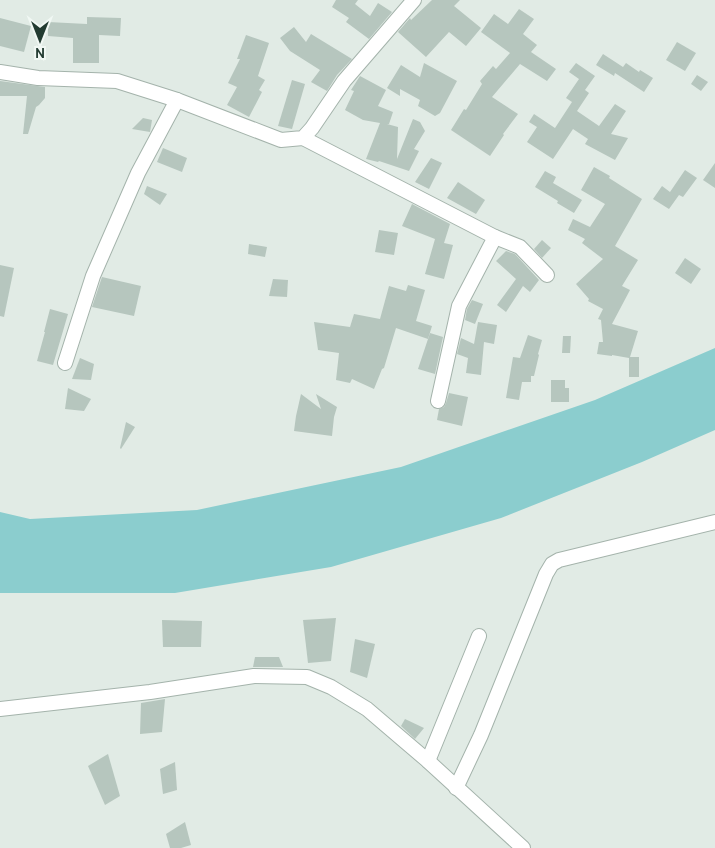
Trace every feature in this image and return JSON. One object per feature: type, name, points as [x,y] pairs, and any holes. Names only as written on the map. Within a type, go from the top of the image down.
[{"type":"street","points":[[303,138],[344,82],[414,0]]},
{"type":"street","points":[[0,72],[38,78],[118,81],[177,100],[281,140],[303,138],[495,237],[520,247],[547,275]]},
{"type":"street","points":[[65,363],[93,276],[138,173],[177,100]]},
{"type":"street","points":[[438,401],[459,306],[495,237]]},
{"type":"street","points":[[456,788],[481,735],[546,574],[552,564],[558,560],[715,522]]},
{"type":"street","points":[[428,761],[479,636]]},
{"type":"street","points":[[0,709],[150,692],[254,676],[307,677],[331,687],[367,709],[428,761],[523,848]]},
{"type":"water","points":[[715,348],[715,430],[642,462],[501,518],[331,567],[175,593],[0,593],[0,512],[30,519],[197,510],[401,467],[595,400]]},
{"type":"building","points":[[336,0],[358,0],[355,4],[370,16],[378,3],[392,12],[369,39],[346,22],[349,18],[332,7]]},
{"type":"building","points":[[432,0],[460,0],[454,6],[481,28],[466,46],[449,32],[426,57],[398,32],[410,18],[411,20]]},
{"type":"building","points":[[519,9],[534,19],[523,34],[537,45],[531,52],[556,69],[547,81],[520,64],[492,97],[518,114],[490,156],[451,130],[482,84],[480,81],[493,66],[496,69],[510,53],[481,32],[494,14],[508,24]]},
{"type":"building","points":[[87,17],[121,18],[120,36],[99,35],[99,63],[73,63],[73,38],[48,36],[48,22],[87,24]]},
{"type":"building","points":[[0,18],[31,26],[24,52],[0,46]]},
{"type":"building","points":[[294,27],[306,42],[311,34],[352,59],[337,75],[327,91],[311,82],[320,70],[290,51],[280,38]]},
{"type":"building","points":[[246,35],[269,43],[258,76],[265,80],[259,90],[262,92],[249,117],[227,105],[237,87],[228,83],[240,59],[237,59]]},
{"type":"building","points":[[677,42],[696,53],[685,71],[666,60]]},
{"type":"building","points":[[603,54],[623,67],[626,63],[639,72],[640,70],[653,78],[644,92],[615,73],[614,76],[596,65]]},
{"type":"building","points":[[424,63],[457,81],[440,113],[435,116],[418,106],[420,100],[400,89],[400,96],[387,88],[401,65],[420,77]]},
{"type":"building","points":[[576,63],[595,76],[585,90],[589,93],[577,111],[599,126],[615,104],[626,111],[611,134],[628,138],[615,160],[585,144],[588,139],[573,129],[553,159],[527,142],[537,127],[529,122],[534,114],[555,128],[572,102],[566,98],[579,79],[569,72]]},
{"type":"building","points":[[697,75],[708,82],[701,91],[691,84]]},
{"type":"building","points":[[360,76],[386,90],[378,106],[393,112],[389,124],[387,124],[398,127],[397,159],[413,119],[420,122],[425,131],[414,149],[419,151],[409,171],[379,161],[366,159],[380,123],[363,120],[345,110],[354,91],[351,90]]},
{"type":"building","points":[[292,80],[305,84],[292,129],[278,126]]},
{"type":"building","points":[[0,81],[45,87],[45,98],[36,107],[28,134],[23,134],[27,96],[0,96]]},
{"type":"building","points":[[143,118],[152,120],[150,132],[132,129]]},
{"type":"building","points":[[163,148],[187,158],[182,172],[157,162]]},
{"type":"building","points":[[431,158],[442,163],[429,189],[415,182]]},
{"type":"building","points":[[715,163],[715,188],[703,180]]},
{"type":"building","points":[[594,167],[642,199],[615,246],[638,260],[622,286],[630,290],[612,324],[638,331],[630,357],[639,357],[639,377],[629,377],[629,358],[597,354],[599,342],[603,342],[601,320],[598,319],[603,309],[588,301],[589,299],[576,284],[603,259],[582,243],[585,239],[568,230],[573,219],[590,227],[605,204],[581,190]]},
{"type":"building","points":[[685,170],[697,178],[683,197],[679,195],[669,209],[653,199],[662,186],[670,192]]},
{"type":"building","points":[[545,171],[556,177],[553,183],[582,200],[574,213],[535,187]]},
{"type":"building","points":[[458,182],[485,200],[476,214],[447,198]]},
{"type":"building","points":[[147,186],[167,194],[160,205],[144,194]]},
{"type":"building","points":[[412,204],[450,224],[444,243],[453,245],[444,279],[425,274],[435,239],[402,226]]},
{"type":"building","points":[[379,230],[398,233],[394,255],[375,252]]},
{"type":"building","points":[[542,240],[551,248],[542,258],[534,249]]},
{"type":"building","points":[[249,244],[267,247],[265,257],[248,254]]},
{"type":"building","points":[[506,251],[515,254],[539,280],[530,292],[523,286],[506,312],[497,305],[516,279],[496,261]]},
{"type":"building","points":[[685,258],[701,269],[691,284],[675,273]]},
{"type":"building","points":[[0,265],[14,268],[4,317],[0,316]]},
{"type":"building","points":[[102,277],[141,286],[134,316],[92,307]]},
{"type":"building","points":[[273,279],[288,280],[287,297],[269,296]]},
{"type":"building","points":[[408,285],[425,290],[416,321],[432,326],[428,339],[396,328],[384,368],[374,389],[352,379],[350,383],[336,380],[339,353],[318,350],[314,322],[350,327],[354,314],[380,319],[389,286],[406,291]]},
{"type":"building","points":[[472,300],[483,304],[475,324],[465,320],[467,309]]},
{"type":"building","points":[[50,309],[68,314],[53,365],[37,361]]},
{"type":"building","points":[[478,322],[497,325],[494,344],[484,342],[481,375],[466,373],[468,358],[457,354],[461,338],[474,344]]},
{"type":"building","points":[[430,333],[443,337],[435,374],[418,369]]},
{"type":"building","points":[[528,335],[542,340],[534,376],[531,376],[531,382],[522,382],[519,400],[506,398],[513,357],[520,358]]},
{"type":"building","points":[[563,336],[571,336],[570,353],[562,353]]},
{"type":"building","points":[[80,358],[94,364],[91,380],[72,379]]},
{"type":"building","points":[[551,380],[565,380],[565,388],[569,388],[569,402],[551,402]]},
{"type":"building","points":[[68,388],[91,399],[84,411],[65,409]]},
{"type":"building","points":[[449,393],[468,397],[462,426],[437,420],[439,409],[444,407]]},
{"type":"building","points":[[301,394],[321,409],[316,394],[337,407],[332,436],[294,431]]},
{"type":"building","points":[[126,422],[135,427],[121,449],[120,448]]},
{"type":"building","points":[[336,618],[331,661],[308,663],[303,620]]},
{"type":"building","points":[[162,620],[202,621],[201,647],[163,647]]},
{"type":"building","points":[[355,639],[375,644],[367,678],[350,672]]},
{"type":"building","points":[[255,657],[279,657],[283,667],[253,667]]},
{"type":"building","points":[[165,699],[162,732],[140,734],[141,703]]},
{"type":"building","points":[[405,719],[424,728],[415,739],[401,726]]},
{"type":"building","points":[[108,754],[120,796],[105,805],[88,766]]},
{"type":"building","points":[[175,762],[177,790],[163,794],[160,769]]},
{"type":"building","points":[[185,822],[191,845],[181,848],[170,848],[166,834]]}]
